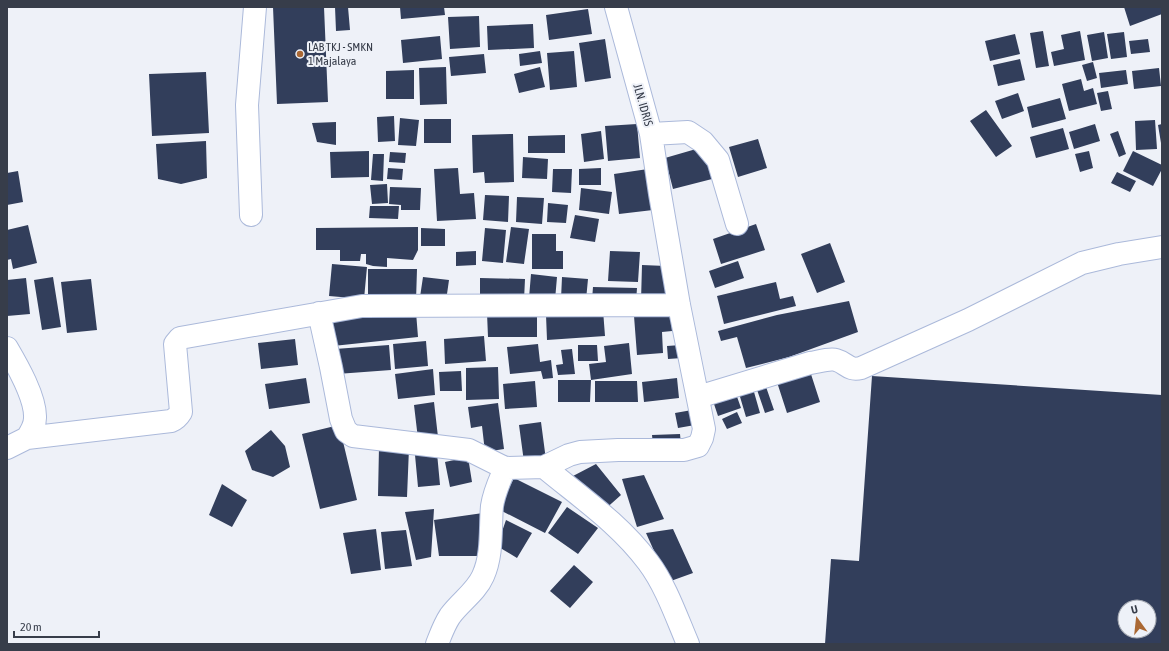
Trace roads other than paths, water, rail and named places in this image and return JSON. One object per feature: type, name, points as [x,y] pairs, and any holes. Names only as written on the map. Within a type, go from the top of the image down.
[{"type":"street","points":[[251,215],[247,105],[255,7]]},
{"type":"street","name":"JLN. IDRIS","points":[[616,7],[652,134],[688,132],[703,142],[718,160],[737,224]]},
{"type":"street","points":[[319,313],[341,419],[346,432],[353,436],[469,450],[505,468],[544,467],[569,455],[580,452],[618,450],[684,450],[698,446],[701,443],[704,429],[679,305],[660,194],[652,134]]},
{"type":"street","points":[[698,397],[810,363],[835,360],[855,369],[861,368],[968,320],[1082,263],[1119,254],[1162,247]]},
{"type":"street","points":[[7,448],[27,438],[171,421],[178,417],[181,412],[175,344],[180,338],[362,306],[679,305]]},
{"type":"street","points":[[7,348],[32,398],[35,409],[35,419],[27,438]]},
{"type":"street","points":[[544,467],[633,542],[649,563],[665,589],[688,644]]},
{"type":"street","points":[[437,644],[443,628],[451,615],[466,599],[483,576],[488,561],[492,504],[497,486],[505,468]]},
{"type":"place","name":"LAB TKJ - SMKN 1 Majalaya","points":[[300,54]]}]
